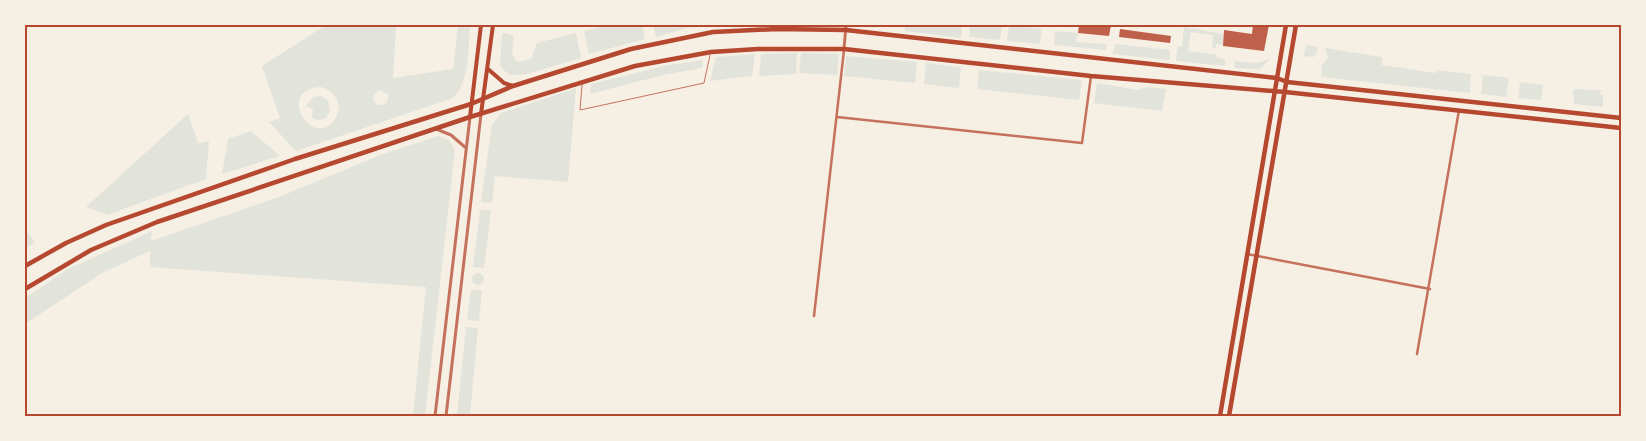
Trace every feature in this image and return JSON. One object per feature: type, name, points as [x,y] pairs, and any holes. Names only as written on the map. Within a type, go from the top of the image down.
[{"type":"main road","points":[[470,117],[480,25]]},
{"type":"main road","points":[[481,114],[493,25]]},
{"type":"main road","points":[[1220,416],[1286,25]]},
{"type":"main road","points":[[1229,416],[1296,25]]},
{"type":"main road","points":[[25,266],[66,243],[106,225],[295,159],[471,104],[513,86],[631,49],[713,32],[846,28],[1277,78],[1287,82],[1621,118]]},
{"type":"main road","points":[[25,289],[90,250],[156,222],[470,117],[582,84],[635,66],[711,52],[758,49],[844,49],[1091,76],[1275,91],[1621,128]]},
{"type":"main road","points":[[488,69],[504,83],[513,86]]},
{"type":"street","points":[[814,316],[846,28]]},
{"type":"street","points":[[837,117],[1082,143],[1091,76]]},
{"type":"street","points":[[1418,354],[1459,110]]},
{"type":"street","points":[[446,416],[481,114]]},
{"type":"street","points":[[435,416],[470,117]]},
{"type":"street","points":[[436,129],[451,135],[466,148]]},
{"type":"street","points":[[1247,254],[1430,289]]},
{"type":"lane","points":[[582,84],[580,110],[704,83],[711,52]]},
{"type":"shaded area","points":[[326,25],[396,25],[393,78],[453,69],[458,25],[470,25],[463,83],[453,98],[296,151],[269,122],[280,118],[262,66]],"holes":[[[321,87],[334,95],[339,107],[336,117],[328,126],[318,128],[310,124],[303,117],[299,107],[300,98],[307,90]],[[380,90],[389,95],[387,102],[383,105],[378,105],[373,99],[374,94]]]},
{"type":"shaded area","points":[[610,25],[642,25],[645,39],[589,54],[584,31]]},
{"type":"shaded area","points":[[653,25],[726,25],[687,28],[656,37]]},
{"type":"shaded area","points":[[905,25],[962,25],[961,38],[905,31]]},
{"type":"shaded area","points":[[970,25],[1002,25],[1000,40],[969,37]]},
{"type":"shaded area","points":[[1009,25],[1042,29],[1040,44],[1007,41]]},
{"type":"shaded area","points":[[1184,27],[1223,34],[1224,45],[1216,44],[1216,48],[1212,47],[1213,35],[1191,32],[1188,51],[1217,55],[1217,58],[1225,59],[1225,66],[1176,61],[1178,47],[1182,46]]},
{"type":"shaded area","points":[[1055,31],[1078,33],[1076,42],[1107,44],[1106,50],[1054,45]]},
{"type":"shaded area","points":[[576,33],[581,58],[527,74],[509,75],[500,66],[502,34],[514,36],[512,53],[517,62],[531,59],[537,43]]},
{"type":"shaded area","points":[[1116,44],[1170,50],[1170,60],[1112,54]]},
{"type":"shaded area","points":[[1306,45],[1319,47],[1314,57],[1304,56]]},
{"type":"shaded area","points":[[1325,48],[1382,57],[1382,65],[1436,73],[1437,70],[1471,74],[1470,93],[1321,77],[1322,64],[1328,58]]},
{"type":"shaded area","points":[[797,53],[796,74],[759,76],[761,54]]},
{"type":"shaded area","points":[[801,53],[839,54],[837,75],[799,73]]},
{"type":"shaded area","points":[[755,54],[752,76],[710,81],[716,57]]},
{"type":"shaded area","points":[[846,56],[917,62],[915,83],[844,76]]},
{"type":"shaded area","points":[[1270,59],[1260,69],[1234,68],[1235,61],[1257,63]]},
{"type":"shaded area","points":[[703,60],[702,68],[663,75],[590,94],[591,84],[664,66]]},
{"type":"shaded area","points":[[926,63],[961,67],[959,88],[924,84]]},
{"type":"shaded area","points":[[979,70],[1082,80],[1079,100],[977,89]]},
{"type":"shaded area","points":[[1483,75],[1509,78],[1506,97],[1481,94]]},
{"type":"shaded area","points":[[1520,82],[1543,85],[1541,100],[1518,98]]},
{"type":"shaded area","points":[[1097,83],[1138,90],[1147,87],[1166,89],[1162,111],[1094,103]]},
{"type":"shaded area","points":[[576,88],[568,182],[495,176],[492,203],[481,202],[492,125],[501,113]]},
{"type":"shaded area","points":[[1573,89],[1601,90],[1600,95],[1603,95],[1603,107],[1574,104]]},
{"type":"shaded area","points":[[321,96],[328,100],[330,111],[326,118],[319,120],[312,118],[313,109],[306,106],[313,97]]},
{"type":"shaded area","points":[[188,114],[198,143],[209,141],[206,179],[107,215],[86,207]]},
{"type":"shaded area","points":[[251,131],[280,156],[222,174],[228,139]]},
{"type":"shaded area","points":[[438,136],[449,140],[455,150],[425,416],[413,416],[426,287],[150,267],[150,251],[102,273],[25,324],[25,298],[68,269],[152,231],[151,241],[279,197],[380,155]]},
{"type":"shaded area","points":[[480,210],[491,210],[484,268],[473,267]]},
{"type":"shaded area","points":[[25,229],[35,242],[25,249]]},
{"type":"shaded area","points":[[476,273],[480,273],[484,279],[480,285],[476,285],[472,281],[472,277]]},
{"type":"shaded area","points":[[471,290],[482,290],[479,321],[467,320]]},
{"type":"shaded area","points":[[466,327],[478,328],[470,416],[457,416]]},
{"type":"building","points":[[1079,25],[1111,25],[1109,36],[1078,33]]},
{"type":"building","points":[[1253,25],[1269,25],[1264,51],[1223,46],[1224,30],[1252,34]]},
{"type":"building","points":[[1120,29],[1171,36],[1170,43],[1119,37]]}]
